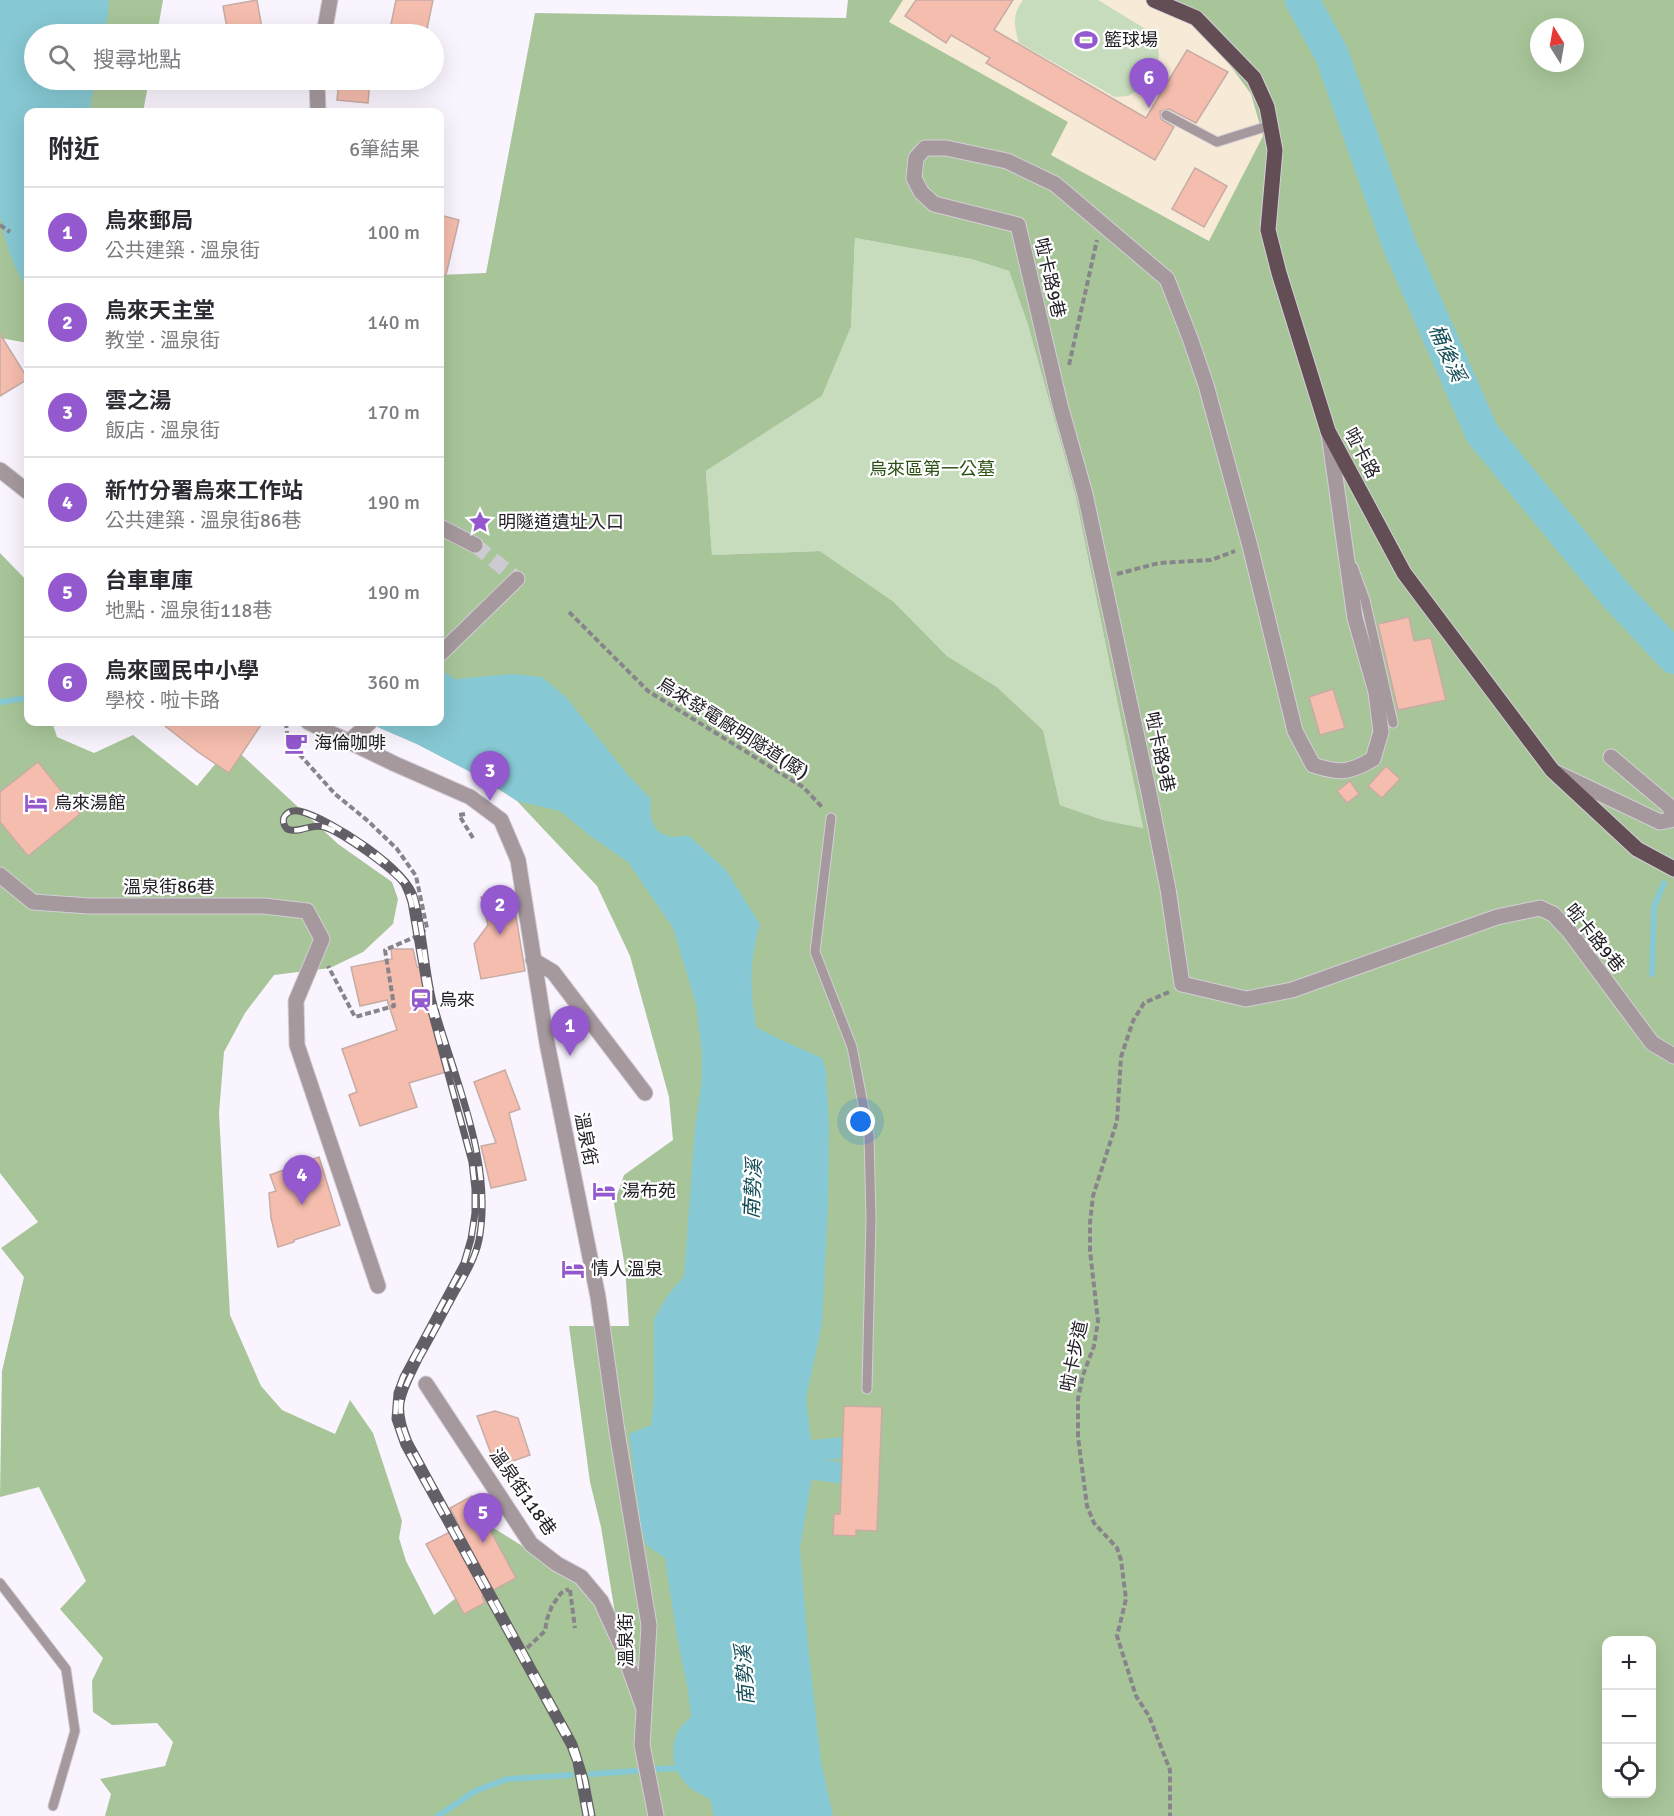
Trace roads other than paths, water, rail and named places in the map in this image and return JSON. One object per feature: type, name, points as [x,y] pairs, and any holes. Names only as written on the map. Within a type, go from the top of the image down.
[{"type":"main road","name":"啦卡路","points":[[1154,0],[1196,18],[1254,78],[1267,107],[1275,150],[1268,230],[1279,273],[1328,431],[1404,573],[1552,770],[1637,849],[1674,869]]},
{"type":"street","points":[[326,24],[330,0]]},
{"type":"street","points":[[317,90],[318,108]]},
{"type":"street","name":"啦卡路9巷","points":[[1328,431],[1355,618],[1376,692],[1381,732],[1373,759],[1354,770],[1331,771],[1313,765],[1295,731],[1250,546],[1206,385],[1167,279],[1055,184],[1007,161],[946,148],[925,148],[916,158],[914,178],[921,192],[934,204],[1018,225],[1060,405],[1085,494],[1168,889],[1182,984],[1246,999],[1292,990],[1497,917],[1540,909],[1553,914],[1569,931],[1652,1043],[1674,1056]]},
{"type":"street","points":[[0,470],[24,489]]},
{"type":"street","points":[[444,529],[475,545]]},
{"type":"street","points":[[444,650],[518,579]]},
{"type":"street","name":"溫泉街","points":[[316,726],[470,797],[501,820],[518,860],[547,1043],[598,1297],[617,1432],[649,1625],[642,1745],[656,1816]]},
{"type":"street","points":[[349,742],[366,726]]},
{"type":"street","points":[[1552,770],[1660,822],[1674,817],[1668,805],[1611,757]]},
{"type":"street","name":"溫泉街86巷","points":[[0,875],[33,902],[89,906],[264,906],[307,911],[322,939],[296,1001],[297,1045],[378,1286]]},
{"type":"street","points":[[533,960],[553,972],[645,1093]]},
{"type":"street","name":"溫泉街118巷","points":[[426,1384],[531,1544],[562,1567],[582,1577],[601,1601],[621,1645],[643,1706]]},
{"type":"lane","points":[[1166,115],[1216,142],[1271,125]]},
{"type":"lane","points":[[1344,542],[1365,600],[1393,723]]},
{"type":"lane","points":[[831,818],[815,952],[852,1047],[869,1135],[871,1218],[867,1389]]},
{"type":"lane","points":[[0,1583],[66,1669],[75,1731],[53,1806]]},
{"type":"water","points":[[0,0],[109,0],[106,24],[24,24],[24,90],[93,90],[90,108],[24,108],[24,282],[10,253],[0,215]]},
{"type":"water","name":"南勢溪","points":[[444,672],[455,679],[512,674],[542,677],[566,697],[627,774],[651,799],[651,818],[656,829],[667,836],[689,836],[726,870],[760,924],[752,975],[756,1027],[822,1058],[826,1069],[829,1126],[828,1207],[822,1324],[806,1398],[814,1466],[800,1548],[821,1761],[833,1816],[714,1816],[710,1799],[693,1790],[681,1778],[673,1755],[679,1729],[691,1717],[688,1690],[665,1558],[646,1545],[641,1526],[629,1434],[651,1425],[654,1399],[654,1319],[668,1295],[684,1276],[695,1128],[702,1080],[702,1054],[696,1004],[673,928],[628,862],[560,811],[517,801],[482,778],[417,744],[375,726],[444,726]]},
{"type":"waterway","name":"桶後溪","points":[[1302,0],[1332,55],[1399,244],[1482,433],[1615,594],[1674,657]]},
{"type":"waterway","points":[[0,702],[24,699]]},
{"type":"waterway","points":[[1652,974],[1654,907],[1664,883]]},
{"type":"waterway","points":[[785,1453],[864,1446]]},
{"type":"waterway","points":[[787,1465],[861,1476]]},
{"type":"waterway","points":[[657,1769],[683,1768]]},
{"type":"waterway","points":[[591,1774],[636,1771]]},
{"type":"waterway","points":[[438,1816],[475,1791],[507,1779],[571,1775]]},
{"type":"tunnel","points":[[475,545],[517,579]]},
{"type":"railway","points":[[586,1816],[576,1762],[570,1746],[404,1445],[395,1419],[397,1393],[403,1377],[464,1263],[475,1213],[472,1162],[428,1000],[411,902],[404,884],[398,878],[379,861],[332,830],[319,826],[296,830],[287,829],[283,822],[285,816],[291,812],[299,811],[329,823],[366,846],[398,874],[415,899],[433,1002],[476,1150],[481,1180],[482,1210],[475,1254],[409,1379],[401,1403],[401,1418],[409,1442],[574,1744],[585,1779],[592,1816]]},
{"type":"place","name":"籃球場","points":[[1086,40]]},
{"type":"place","name":"烏來國民中小學","points":[[1149,108]]},
{"type":"place","name":"明隧道遺址入口","points":[[480,522]]},
{"type":"place","name":"海倫咖啡","points":[[296,743]]},
{"type":"place","name":"雲之湯","points":[[490,801]]},
{"type":"place","name":"烏來湯館","points":[[36,803]]},
{"type":"place","name":"烏來天主堂","points":[[500,935]]},
{"type":"place","name":"烏來","points":[[421,1000]]},
{"type":"place","name":"烏來郵局","points":[[570,1056]]},
{"type":"place","name":"湯布苑","points":[[604,1191]]},
{"type":"place","name":"新竹分署烏來工作站","points":[[302,1205]]},
{"type":"place","name":"情人溫泉","points":[[573,1269]]},
{"type":"place","name":"台車車庫","points":[[483,1543]]},
{"type":"park label","name":"烏來區第一公墓","points":[[932,469]]}]
